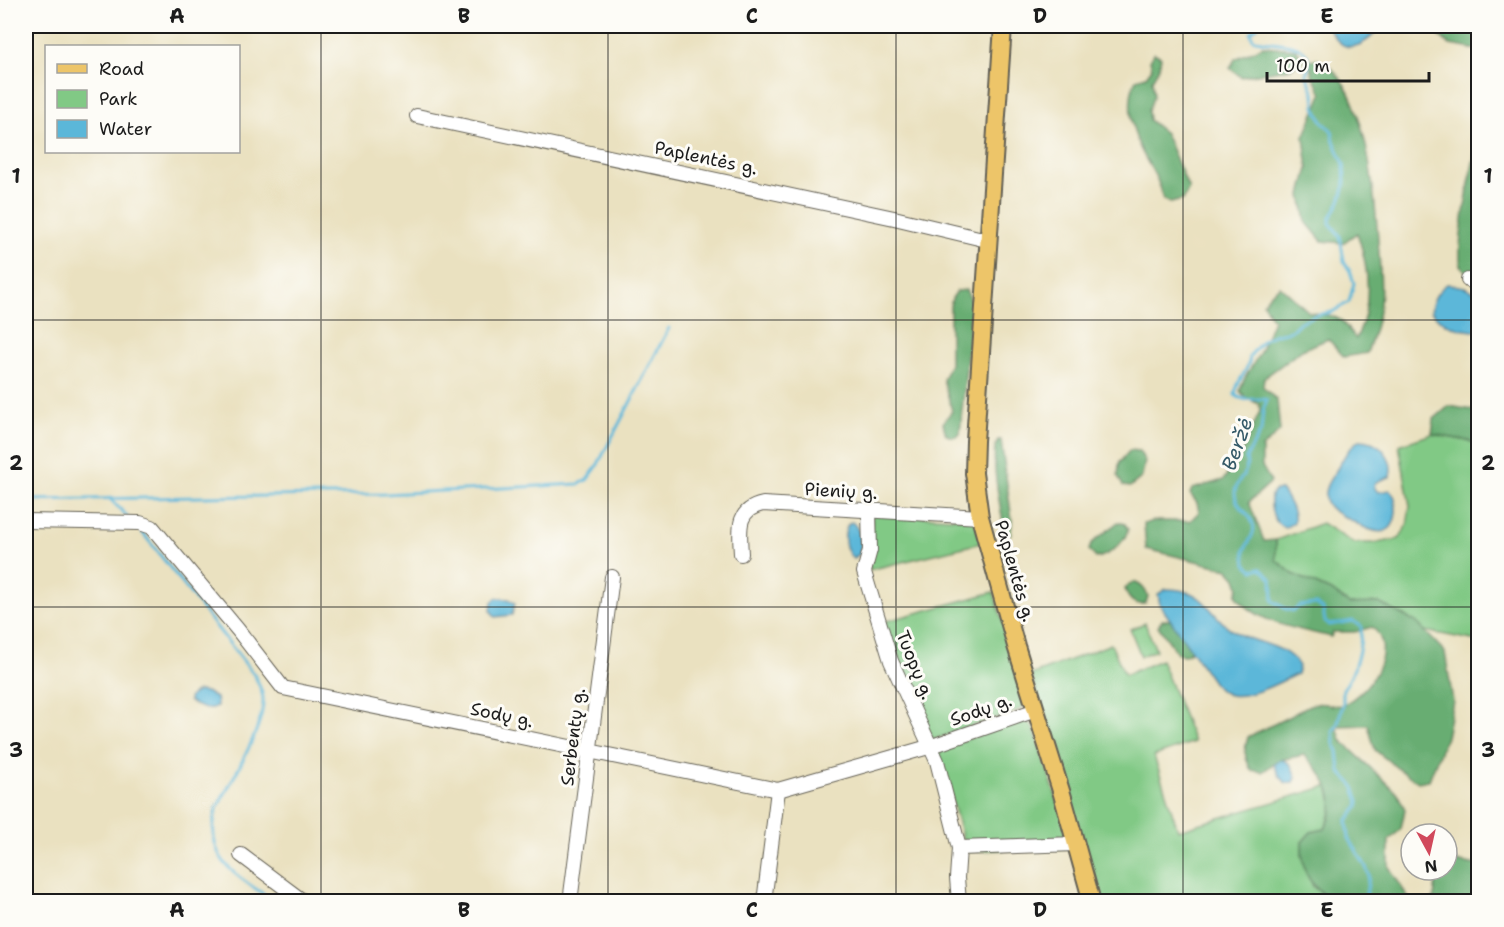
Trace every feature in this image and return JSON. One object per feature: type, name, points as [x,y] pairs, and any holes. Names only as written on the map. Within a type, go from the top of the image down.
[{"type":"main road","name":"Paplentės g.","points":[[1003,26],[987,240],[974,473],[980,517],[1092,902]]},
{"type":"street","name":"Paplentės g.","points":[[417,116],[987,240]]},
{"type":"street","name":"Pienių g.","points":[[741,554],[740,528],[745,512],[754,506],[763,504],[980,517]]},
{"type":"street","name":"Tuopų g.","points":[[869,510],[870,550],[864,572],[891,661],[932,746],[959,848],[957,878],[959,902]]},
{"type":"street","name":"Sodų g.","points":[[26,521],[140,523],[152,527],[283,688],[778,790],[932,746],[1036,710]]},
{"type":"street","name":"Serbentų g.","points":[[570,902],[612,577]]},
{"type":"street","points":[[764,902],[778,790]]},
{"type":"street","points":[[959,848],[1076,844]]},
{"type":"street","points":[[241,855],[303,902]]},
{"type":"green space","points":[[1428,26],[1478,26],[1478,50],[1450,45]]},
{"type":"green space","points":[[1263,46],[1295,49],[1304,60],[1291,68],[1241,77],[1230,68],[1235,59]]},
{"type":"green space","points":[[1154,53],[1161,57],[1159,68],[1152,80],[1154,95],[1148,111],[1149,120],[1165,133],[1189,189],[1183,200],[1170,203],[1163,199],[1159,183],[1138,143],[1131,119],[1133,86],[1136,79],[1146,76],[1152,68],[1150,60]]},
{"type":"green space","points":[[1316,59],[1334,70],[1347,90],[1358,116],[1366,145],[1375,206],[1381,298],[1375,329],[1367,353],[1344,357],[1328,339],[1302,350],[1264,378],[1263,387],[1277,400],[1280,431],[1262,448],[1262,466],[1271,482],[1249,502],[1264,541],[1276,540],[1276,560],[1293,574],[1333,592],[1349,604],[1379,603],[1416,622],[1445,652],[1453,701],[1446,737],[1429,780],[1418,782],[1375,750],[1368,725],[1337,726],[1341,740],[1397,793],[1405,809],[1402,822],[1399,822],[1399,831],[1389,840],[1389,867],[1409,899],[1416,901],[1326,901],[1326,896],[1313,884],[1306,872],[1302,842],[1311,832],[1325,829],[1329,820],[1332,805],[1327,784],[1319,771],[1304,755],[1280,760],[1262,772],[1251,770],[1245,754],[1248,737],[1310,705],[1319,703],[1342,705],[1352,699],[1370,682],[1377,670],[1381,659],[1380,637],[1372,627],[1355,632],[1333,632],[1331,637],[1279,624],[1255,613],[1245,605],[1236,595],[1239,587],[1236,578],[1228,569],[1146,549],[1144,524],[1153,521],[1190,521],[1199,512],[1197,503],[1190,494],[1192,489],[1223,480],[1238,461],[1260,411],[1259,404],[1246,398],[1240,391],[1262,348],[1273,320],[1263,303],[1270,294],[1280,286],[1309,312],[1341,320],[1356,339],[1361,327],[1365,314],[1367,287],[1364,259],[1357,233],[1343,243],[1322,241],[1306,222],[1301,195],[1308,168],[1304,137],[1322,94],[1313,77],[1309,60]]},
{"type":"green space","points":[[1478,141],[1478,280],[1468,274],[1461,265],[1460,241]]},
{"type":"green space","points":[[966,290],[972,302],[960,434],[953,437],[946,435],[943,423],[952,411],[943,379],[950,364],[952,298],[957,291]]},
{"type":"green space","points":[[1449,406],[1478,411],[1478,443],[1432,434],[1434,419]]},
{"type":"green space","points":[[1432,434],[1478,443],[1478,641],[1425,631],[1416,622],[1379,603],[1349,604],[1333,592],[1293,574],[1276,560],[1276,540],[1322,523],[1353,543],[1376,543],[1399,539],[1407,526],[1410,506],[1399,445]]},
{"type":"green space","points":[[998,440],[1001,440],[1012,520],[1011,534],[1008,536],[1005,533],[995,470],[995,447]]},
{"type":"green space","points":[[1130,450],[1139,451],[1145,461],[1142,477],[1130,487],[1123,486],[1118,476],[1119,463]]},
{"type":"green space","points":[[872,514],[974,519],[981,543],[869,570]]},
{"type":"green space","points":[[1118,522],[1125,524],[1128,529],[1124,539],[1111,551],[1096,558],[1089,550],[1091,544]]},
{"type":"green space","points":[[1134,582],[1146,591],[1148,596],[1146,603],[1133,602],[1128,596],[1125,589]]},
{"type":"green space","points":[[994,592],[1027,701],[1022,709],[933,740],[906,682],[883,622]]},
{"type":"green space","points":[[1162,620],[1171,620],[1190,648],[1190,652],[1185,655],[1178,654],[1158,626]]},
{"type":"green space","points":[[1145,623],[1156,650],[1141,656],[1130,629]]},
{"type":"green space","points":[[1111,644],[1125,675],[1161,660],[1194,742],[1154,756],[1178,830],[1328,786],[1333,807],[1325,829],[1311,832],[1302,842],[1302,856],[1313,887],[1326,896],[1326,901],[1099,901],[1031,675]]},
{"type":"green space","points":[[1022,720],[1034,729],[1073,848],[968,851],[962,837],[938,749]]},
{"type":"green space","points":[[1459,862],[1478,865],[1478,901],[1428,901],[1434,899],[1436,882],[1459,882]]},
{"type":"water","points":[[1327,26],[1380,26],[1368,40],[1350,47],[1339,42]]},
{"type":"water","points":[[1447,284],[1465,287],[1478,294],[1478,331],[1452,326],[1440,320],[1431,311],[1436,296]]},
{"type":"water","points":[[1359,440],[1379,446],[1390,463],[1390,477],[1374,485],[1379,492],[1390,490],[1395,499],[1394,521],[1386,531],[1373,531],[1366,528],[1335,512],[1326,502],[1325,490],[1328,482],[1346,453]]},
{"type":"water","points":[[1275,490],[1281,490],[1294,514],[1294,522],[1285,528],[1277,522],[1273,514],[1271,495]]},
{"type":"water","points":[[852,522],[859,533],[861,546],[860,554],[853,558],[846,546],[845,536],[849,523]]},
{"type":"water","points":[[1166,589],[1191,593],[1207,605],[1228,627],[1239,634],[1280,649],[1294,659],[1299,666],[1297,674],[1247,695],[1230,695],[1217,688],[1160,605],[1158,594]]},
{"type":"water","points":[[496,598],[509,599],[515,603],[512,615],[495,617],[491,611],[492,602]]},
{"type":"water","points":[[199,691],[216,698],[217,706],[210,709],[202,708],[189,701],[192,694]]},
{"type":"water","points":[[1284,760],[1291,766],[1296,778],[1294,782],[1286,783],[1279,775],[1274,765]]},
{"type":"waterway","name":"Beržė","points":[[1258,26],[1251,33],[1253,39],[1292,45],[1306,54],[1309,62],[1306,74],[1314,93],[1315,107],[1322,121],[1332,131],[1344,164],[1345,185],[1330,223],[1340,236],[1344,262],[1354,283],[1349,302],[1332,312],[1316,315],[1300,322],[1291,331],[1263,340],[1250,356],[1235,395],[1243,399],[1267,400],[1263,410],[1261,431],[1246,458],[1245,473],[1236,487],[1235,497],[1251,519],[1254,528],[1245,550],[1246,564],[1253,570],[1260,568],[1272,579],[1273,601],[1294,611],[1299,606],[1316,604],[1323,609],[1325,622],[1329,625],[1353,621],[1361,626],[1357,659],[1343,689],[1343,704],[1337,726],[1333,731],[1340,772],[1353,785],[1359,801],[1358,807],[1347,821],[1349,838],[1369,876],[1365,902]]},
{"type":"waterway","points":[[26,500],[384,494],[579,484],[587,480],[596,468],[669,328]]},
{"type":"waterway","points":[[109,498],[127,516]]},
{"type":"waterway","points":[[142,532],[255,676],[261,689],[262,710],[253,739],[216,810],[213,828],[215,843],[228,866],[238,876],[275,902]]}]
